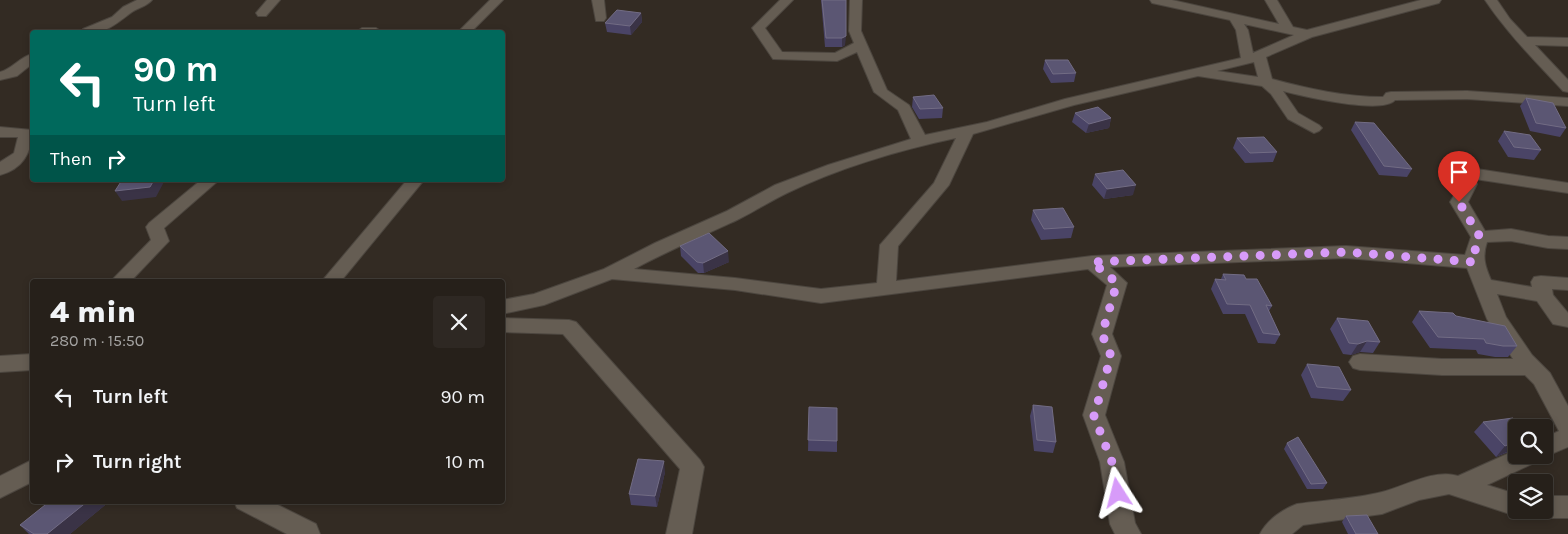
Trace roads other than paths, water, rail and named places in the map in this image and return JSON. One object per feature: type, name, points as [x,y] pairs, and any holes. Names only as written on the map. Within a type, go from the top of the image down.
[{"type":"street","points":[[93,30],[116,20],[127,10],[146,0]]},
{"type":"street","points":[[262,13],[274,0]]},
{"type":"street","points":[[466,30],[497,0]]},
{"type":"street","points":[[598,0],[600,18]]},
{"type":"street","points":[[787,0],[758,28],[778,56],[837,57],[861,45]]},
{"type":"street","points":[[856,0],[854,31],[882,92],[904,108],[920,142]]},
{"type":"street","points":[[1156,0],[1306,34]]},
{"type":"street","points":[[1271,0],[1288,29]]},
{"type":"street","points":[[505,306],[537,300],[611,273],[661,247],[733,215],[781,189],[834,168],[920,142],[990,126],[1070,102],[1253,57],[1306,34],[1435,0]]},
{"type":"street","points":[[1491,0],[1506,22],[1523,41],[1562,73],[1568,88]]},
{"type":"street","points":[[1234,17],[1266,82],[1276,91],[1293,116],[1314,128]]},
{"type":"street","points":[[1523,41],[1568,42]]},
{"type":"street","points":[[0,76],[12,73],[30,60]]},
{"type":"street","points":[[1193,73],[1266,82],[1314,95],[1363,101],[1387,101],[1391,96],[1467,95],[1568,102]]},
{"type":"street","points":[[886,289],[889,245],[941,185],[967,131]]},
{"type":"street","points":[[0,132],[26,133],[21,155],[0,170]]},
{"type":"street","points":[[1480,237],[1459,202],[1469,184],[1464,172],[1568,188]]},
{"type":"street","points":[[122,279],[160,241],[155,227],[209,182]]},
{"type":"street","points":[[333,279],[414,182]]},
{"type":"street","points":[[1480,237],[1511,235],[1548,242],[1568,243]]},
{"type":"street","points":[[1480,237],[1474,253],[1474,262],[1497,319],[1530,367],[1542,379],[1568,427]]},
{"type":"street","points":[[611,273],[735,284],[822,296],[1092,262],[1346,252],[1474,262]]},
{"type":"street","points":[[1092,262],[1117,283],[1102,334],[1111,356],[1094,416],[1112,462],[1123,524],[1128,534]]},
{"type":"street","points":[[1568,284],[1541,282],[1543,296],[1560,319],[1568,320]]},
{"type":"street","points":[[1482,285],[1543,296]]},
{"type":"street","points":[[505,325],[569,327],[668,437],[692,467],[679,534]]},
{"type":"street","points":[[0,364],[30,362]]},
{"type":"street","points":[[1360,362],[1442,367],[1530,367]]},
{"type":"street","points":[[1553,444],[1568,437]]},
{"type":"street","points":[[1459,487],[1509,464]]},
{"type":"street","points":[[0,488],[30,471]]},
{"type":"street","points":[[1273,534],[1297,515],[1382,503],[1419,490],[1449,484],[1508,502]]},
{"type":"street","points":[[252,504],[307,532],[307,534]]},
{"type":"street","points":[[1553,507],[1568,507]]}]
